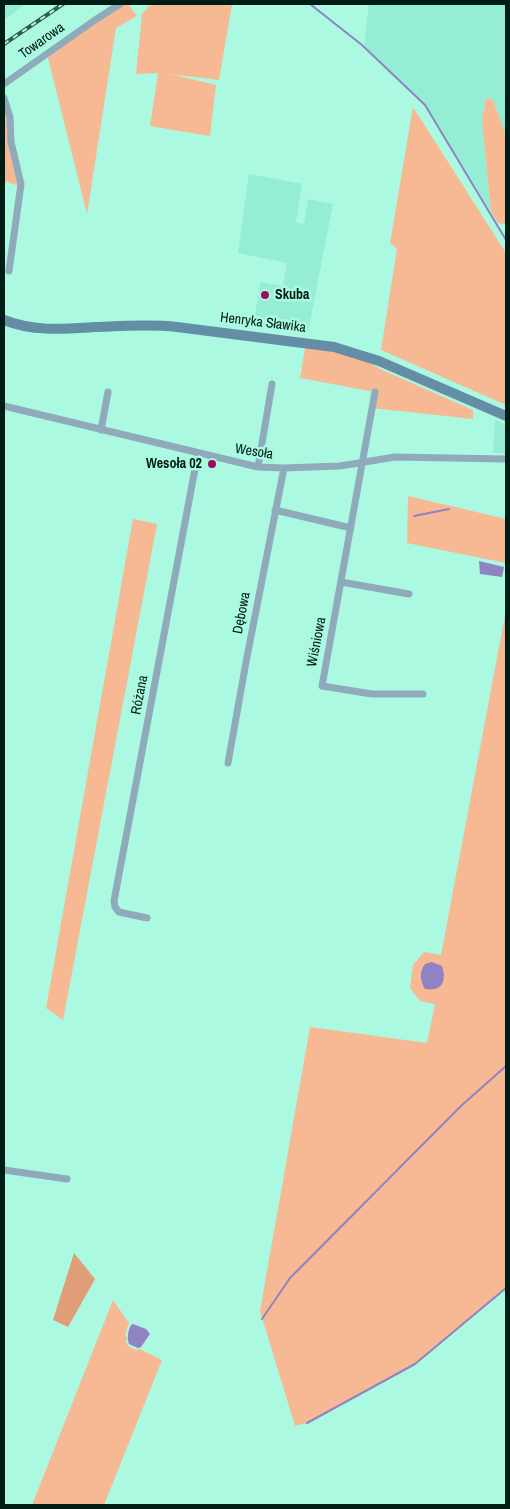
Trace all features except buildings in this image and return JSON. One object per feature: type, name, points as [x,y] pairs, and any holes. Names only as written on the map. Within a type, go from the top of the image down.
[{"type":"main road","name":"Henryka Sławika","points":[[4,320],[23,327],[56,330],[153,325],[177,326],[334,347],[379,361],[506,416]]},
{"type":"street","name":"Towarowa","points":[[4,84],[120,4]]},
{"type":"street","points":[[4,98],[10,117],[11,142],[21,184],[9,271]]},
{"type":"street","points":[[258,466],[272,384]]},
{"type":"street","points":[[101,430],[108,392]]},
{"type":"street","name":"Wiśniowa","points":[[374,392],[322,686],[372,694],[423,694]]},
{"type":"street","name":"Wesoła","points":[[4,406],[258,466],[284,468],[340,466],[395,457],[506,459]]},
{"type":"street","name":"Różana","points":[[147,918],[119,912],[114,901],[198,453]]},
{"type":"street","name":"Dębowa","points":[[228,763],[284,468]]},
{"type":"street","points":[[275,510],[351,528]]},
{"type":"street","points":[[341,582],[409,594]]},
{"type":"street","points":[[4,1170],[67,1179]]},
{"type":"shaded area","points":[[4,4],[26,4],[4,20]]},
{"type":"shaded area","points":[[120,4],[128,4],[137,16],[116,28],[87,214],[47,54]]},
{"type":"shaded area","points":[[157,4],[232,4],[219,80],[170,74],[216,85],[210,136],[150,126],[158,73],[136,74],[142,14],[149,6]]},
{"type":"shaded area","points":[[369,4],[506,4],[506,135],[493,100],[486,98],[482,120],[491,212],[425,105],[364,45]]},
{"type":"shaded area","points":[[486,98],[493,100],[506,135],[506,224],[498,223],[491,212],[482,120]]},
{"type":"shaded area","points":[[4,102],[19,186],[4,181]]},
{"type":"shaded area","points":[[413,107],[506,253],[506,405],[381,350],[397,249],[390,243]]},
{"type":"shaded area","points":[[249,174],[302,184],[296,222],[304,224],[308,199],[333,204],[308,332],[253,325],[261,282],[283,286],[287,263],[238,253]]},
{"type":"shaded area","points":[[306,343],[351,352],[380,369],[473,410],[473,419],[372,408],[376,387],[375,392],[300,378]]},
{"type":"shaded area","points":[[495,420],[506,425],[506,453],[493,453]]},
{"type":"shaded area","points":[[408,496],[506,519],[506,563],[407,543]]},
{"type":"shaded area","points":[[133,519],[157,524],[63,1020],[46,1008]]},
{"type":"shaded area","points":[[479,561],[504,567],[502,577],[480,574]]},
{"type":"shaded area","points":[[506,610],[506,1288],[415,1364],[307,1423],[295,1426],[260,1311],[310,1027],[427,1043],[435,1004],[420,1001],[410,988],[413,965],[424,952],[441,955]]},
{"type":"shaded area","points":[[432,962],[442,966],[443,981],[436,989],[425,989],[421,980],[421,973],[425,964]]},
{"type":"shaded area","points":[[74,1253],[95,1279],[68,1327],[53,1320]]},
{"type":"shaded area","points":[[113,1300],[129,1323],[125,1335],[128,1338],[126,1341],[128,1346],[136,1350],[140,1349],[162,1360],[104,1505],[32,1505]]},
{"type":"shaded area","points":[[131,1325],[146,1329],[150,1334],[141,1347],[138,1348],[129,1344],[128,1341]]},
{"type":"waterway","points":[[310,4],[362,45],[425,105],[506,240]]},
{"type":"waterway","points":[[414,516],[449,509]]},
{"type":"waterway","points":[[262,1319],[290,1278],[461,1106],[506,1066]]},
{"type":"waterway","points":[[307,1423],[415,1364],[506,1288]]},
{"type":"railway","points":[[4,44],[63,4]]},
{"type":"place","name":"Skuba","points":[[265,295]]},
{"type":"place","name":"Wesoła 02","points":[[212,464]]}]
